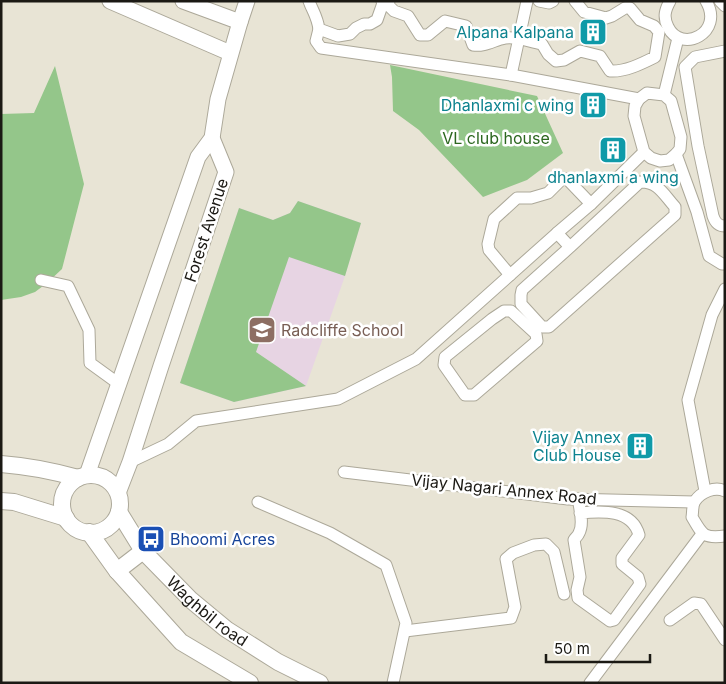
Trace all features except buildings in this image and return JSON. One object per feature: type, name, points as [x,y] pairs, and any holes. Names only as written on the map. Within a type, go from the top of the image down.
[{"type":"main road","points":[[1,464],[83,476],[96,475],[105,478],[113,484],[118,493]]},
{"type":"main road","points":[[83,476],[71,483],[65,491],[63,498],[66,518],[72,525],[80,530],[99,532],[115,521],[119,512]]},
{"type":"main road","name":"Waghbil road","points":[[118,493],[120,502],[119,512],[142,551],[192,600],[226,629],[303,679],[320,683]]},
{"type":"main road","points":[[1,500],[14,502],[66,518]]},
{"type":"main road","points":[[89,532],[116,571],[181,642],[250,683]]},
{"type":"main road","points":[[116,571],[142,551]]},
{"type":"street","points":[[110,1],[230,53]]},
{"type":"street","points":[[183,1],[240,22]]},
{"type":"street","points":[[212,138],[218,99],[230,53],[247,1]]},
{"type":"street","points":[[309,1],[311,8],[318,18],[319,29],[316,41],[321,48],[511,75],[639,99]]},
{"type":"street","points":[[319,29],[338,36],[350,34],[356,28],[377,20],[382,1]]},
{"type":"street","points":[[389,1],[388,4],[394,11],[408,16],[420,35],[428,35],[445,21],[466,26],[473,45],[480,46],[506,38],[518,39],[542,44],[548,54],[556,61],[564,60],[580,51],[600,56],[610,71],[619,72],[647,62],[655,57],[659,32],[654,26],[640,20],[630,8],[625,8],[606,18],[584,12],[575,1]]},
{"type":"street","points":[[511,75],[527,1]]},
{"type":"street","points":[[539,1],[550,3],[553,1]]},
{"type":"street","points":[[670,1],[665,10],[665,21],[670,31],[678,38],[688,40],[698,37],[707,31],[711,22],[711,11],[707,1]]},
{"type":"street","points":[[720,1],[725,6]]},
{"type":"street","points":[[664,95],[678,38]]},
{"type":"street","points":[[725,51],[695,57],[685,68],[712,216],[719,226],[725,226]]},
{"type":"street","points":[[698,146],[678,151],[669,160],[660,161],[651,158],[644,152],[634,116],[634,106],[646,93],[664,95],[671,101],[681,137],[678,151],[709,256],[725,264]]},
{"type":"street","name":"Forest Avenue","points":[[83,476],[119,384],[198,157],[212,138]]},
{"type":"street","name":"Forest Avenue","points":[[118,493],[226,172],[212,138]]},
{"type":"street","points":[[130,462],[168,444],[196,421],[338,399],[416,360],[591,204],[644,152]]},
{"type":"street","points":[[510,275],[489,250],[488,244],[494,219],[517,198],[531,198],[548,193],[563,178],[568,180],[591,204]]},
{"type":"street","points":[[640,182],[655,184],[675,207],[675,215],[549,327],[542,327],[521,304],[522,290],[570,247],[640,182]]},
{"type":"street","points":[[557,233],[570,247]]},
{"type":"street","points":[[41,280],[68,286],[89,330],[90,363],[119,384]]},
{"type":"street","points":[[705,491],[688,400],[712,315],[725,290]]},
{"type":"street","points":[[478,303],[492,319]]},
{"type":"street","points":[[504,311],[511,311],[536,334],[537,341],[474,395],[465,395],[444,365],[445,357],[492,319],[504,311]]},
{"type":"street","name":"Vijay Nagari Annex Road","points":[[344,472],[568,499],[694,502]]},
{"type":"street","points":[[725,491],[721,489],[705,491],[694,502],[692,517],[702,534],[713,538],[725,536]]},
{"type":"street","points":[[578,499],[580,513],[582,522],[580,532],[574,540],[580,577],[577,590],[578,598],[610,621],[614,620],[640,584],[638,577],[622,564],[622,558],[639,535],[637,528],[629,519],[622,515],[596,512],[580,513]]},
{"type":"street","points":[[258,502],[330,533],[386,565],[406,623],[393,683]]},
{"type":"street","points":[[590,683],[702,534]]},
{"type":"street","points":[[405,631],[511,618],[515,608],[506,559],[513,553],[534,545],[546,544],[554,552],[564,594]]},
{"type":"street","points":[[670,620],[694,602],[701,604],[725,640]]},
{"type":"shaded area","name":"Radcliffe School","points":[[298,201],[361,223],[345,276],[306,386],[234,402],[180,383],[239,208],[273,220],[290,213]]},
{"type":"green space","name":"VL club house","points":[[390,65],[537,96],[563,153],[527,180],[483,197],[419,130],[393,111]]},
{"type":"green space","points":[[55,66],[84,184],[62,269],[35,292],[21,297],[1,300],[1,114],[34,113]]},
{"type":"green space","name":"Radcliffe School","points":[[298,201],[361,223],[345,276],[289,257],[256,352],[306,386],[234,402],[180,383],[239,208],[273,220],[290,213]]},
{"type":"place","name":"Alpana Kalpana","points":[[593,32]]},
{"type":"place","name":"Dhanlaxmi c wing","points":[[593,105]]},
{"type":"place","name":"dhanlaxmi a wing","points":[[613,150]]},
{"type":"place","name":"Radcliffe School","points":[[262,330]]},
{"type":"place","name":"Vijay Annex Club House","points":[[640,446]]},
{"type":"place","name":"Bhoomi Acres","points":[[151,539]]}]
